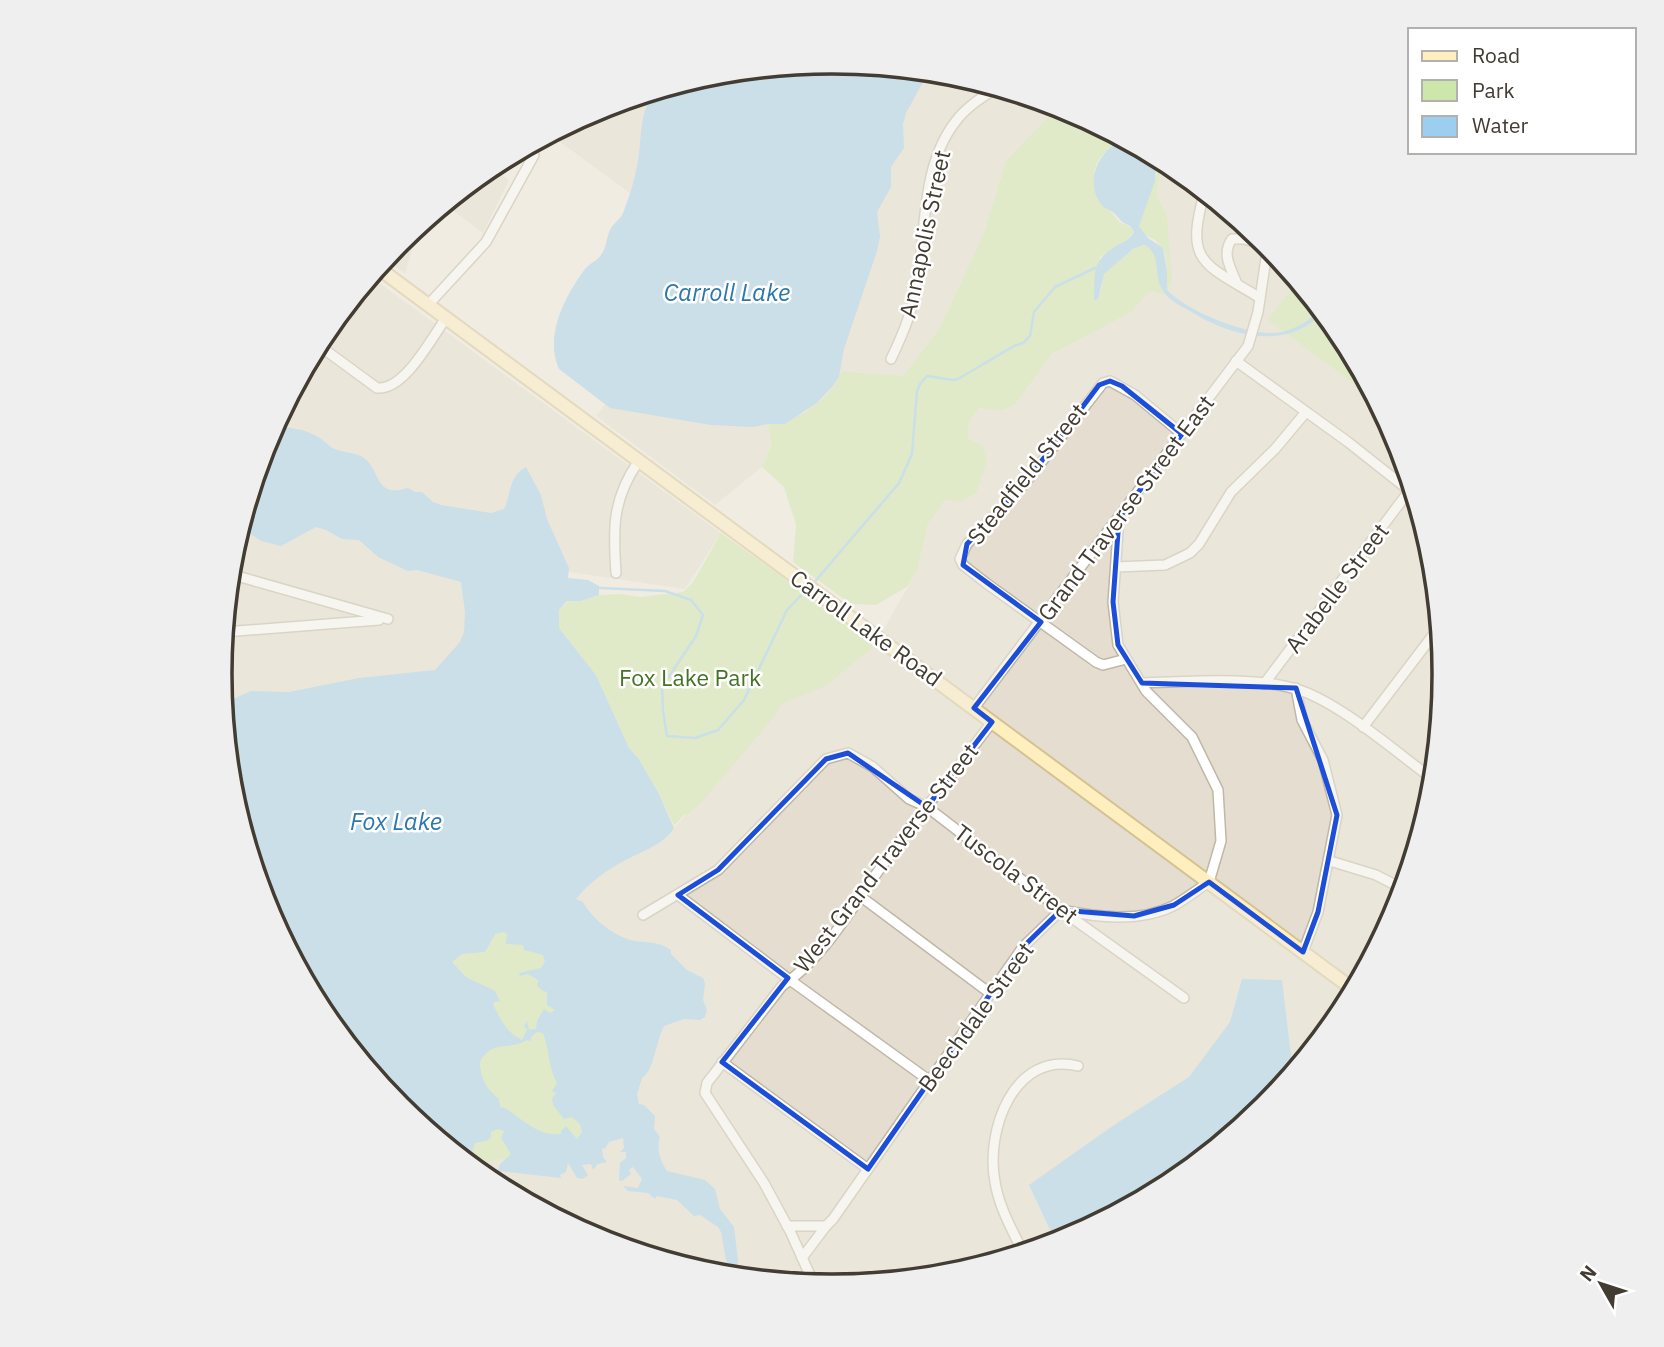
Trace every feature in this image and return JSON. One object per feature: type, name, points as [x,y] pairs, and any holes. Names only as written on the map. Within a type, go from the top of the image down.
[{"type":"street","name":"Annapolis Street","points":[[891,359],[909,321],[918,279],[931,178],[944,141],[957,118],[988,94]]},
{"type":"street","points":[[428,305],[486,242],[534,155]]},
{"type":"street","points":[[1203,201],[1195,233],[1196,244],[1207,264],[1260,298],[1266,260]]},
{"type":"street","points":[[1237,284],[1226,255],[1227,246],[1232,239],[1246,240]]},
{"type":"street","name":"Carroll Lake Road","points":[[385,273],[1345,984]]},
{"type":"street","name":"Grand Traverse Street East","points":[[974,708],[1248,346],[1260,298]]},
{"type":"street","points":[[326,351],[377,388],[384,389],[396,384],[408,371],[446,318]]},
{"type":"street","points":[[1236,361],[1401,485]]},
{"type":"street","name":"Steadfield Street","points":[[1041,622],[963,565],[960,559],[967,544],[1025,483],[1099,385],[1110,381],[1122,386],[1182,435]]},
{"type":"street","points":[[1116,566],[1165,565],[1190,553],[1199,544],[1231,492],[1275,449],[1306,412]]},
{"type":"street","points":[[616,573],[614,518],[624,485],[638,462]]},
{"type":"street","name":"Arabelle Street","points":[[1264,684],[1406,500]]},
{"type":"street","points":[[1060,910],[1134,916],[1158,912],[1209,882],[1221,841],[1218,790],[1192,737],[1142,683],[1118,645],[1112,602],[1119,518]]},
{"type":"street","points":[[233,631],[388,619],[240,577]]},
{"type":"street","points":[[1041,622],[1096,662],[1103,665],[1126,659]]},
{"type":"street","points":[[1363,727],[1431,638]]},
{"type":"street","points":[[1142,683],[1203,682],[1296,688],[1326,703],[1363,727],[1423,772]]},
{"type":"street","points":[[1296,688],[1302,720],[1323,760],[1337,815],[1318,912],[1303,952]]},
{"type":"street","name":"West Grand Traverse Street","points":[[787,1226],[764,1183],[705,1093],[707,1083],[782,986],[799,974],[824,946],[992,722]]},
{"type":"street","name":"Tuscola Street","points":[[678,895],[718,870],[826,759],[848,754],[873,767],[909,799],[927,807],[1060,910],[1184,998]]},
{"type":"street","points":[[1329,861],[1376,875],[1393,884]]},
{"type":"street","points":[[643,915],[678,895],[930,1081]]},
{"type":"street","points":[[860,896],[991,994]]},
{"type":"street","name":"Beechdale Street","points":[[802,1258],[840,1210],[1023,947],[1060,910]]},
{"type":"street","points":[[722,1062],[868,1169]]},
{"type":"street","points":[[1019,1244],[994,1181],[992,1145],[997,1128],[1014,1091],[1037,1069],[1064,1063],[1078,1066]]},
{"type":"street","points":[[809,1273],[787,1226],[826,1226]]},
{"type":"highlighted area","points":[[1110,381],[1122,386],[1182,434],[1119,518],[1113,602],[1118,645],[1142,683],[1296,688],[1337,815],[1318,912],[1303,952],[1209,882],[1174,905],[1134,916],[1061,910],[1023,947],[868,1169],[722,1062],[788,978],[678,895],[718,870],[826,759],[848,753],[927,807],[992,722],[974,708],[1041,622],[963,565],[967,544],[1025,483],[1099,385]]},
{"type":"shaded area","name":"Carroll Lake","points":[[793,75],[871,75],[949,85],[1025,105],[1051,115],[1006,160],[984,233],[939,329],[903,376],[841,371],[772,444],[762,467],[715,505],[596,416],[719,258],[557,140],[602,119],[677,94],[715,85]]},
{"type":"shaded area","points":[[1160,172],[1228,222],[1292,289],[1269,320],[1359,388],[1386,444],[1412,518],[1427,595],[1431,634],[1431,713],[1427,752],[1412,829],[1400,866],[1370,939],[1331,1007],[1308,1039],[1256,1098],[1228,1125],[1165,1172],[1132,1193],[1062,1228],[1025,1242],[949,1262],[832,1274],[715,1262],[639,1242],[602,1228],[532,1193],[499,1172],[486,1163],[495,1160],[567,1153],[609,1098],[665,1179],[508,818],[674,828],[743,749],[772,707],[874,646],[917,571],[928,524],[946,499],[968,439],[969,421],[979,408],[1001,411],[1015,405],[1052,354],[1130,313],[1167,215],[1157,195]]},
{"type":"shaded area","points":[[501,174],[509,180],[483,233],[451,210]]},
{"type":"shaded area","points":[[413,244],[405,274],[393,265]]},
{"type":"shaded area","points":[[378,282],[721,533],[685,589],[535,567],[427,751],[244,790],[237,752],[233,713],[233,634],[237,595],[252,518],[278,444],[312,373],[356,308]]},
{"type":"green space","points":[[1051,115],[1115,145],[1097,164],[1094,179],[1111,212],[1134,232],[1127,240],[1100,257],[1094,298],[1101,290],[1103,274],[1129,251],[1144,246],[1151,248],[1155,255],[1163,292],[1167,269],[1165,252],[1144,233],[1139,224],[1158,170],[1160,172],[1157,195],[1167,215],[1172,281],[1165,295],[1150,291],[1130,313],[1052,354],[1015,405],[1001,411],[979,408],[969,421],[968,439],[983,446],[987,460],[976,493],[960,502],[946,499],[928,524],[917,571],[907,587],[876,605],[851,604],[793,562],[796,525],[784,487],[762,467],[772,444],[768,424],[789,420],[811,408],[830,390],[841,371],[903,376],[939,329],[984,233],[1006,160]]},
{"type":"green space","points":[[1292,288],[1331,340],[1359,388],[1268,320]]},
{"type":"green space","name":"Fox Lake Park","points":[[721,533],[874,646],[826,686],[781,704],[775,716],[701,803],[674,826],[639,759],[629,748],[596,675],[559,628],[559,610],[569,600],[581,601],[599,595],[640,597],[683,592],[693,582]]},
{"type":"green space","points":[[477,915],[556,935],[592,1140],[567,1153],[495,1160],[486,1163],[436,1125],[408,1098],[356,1039],[335,1009]]},
{"type":"water","name":"Carroll Lake","points":[[793,75],[871,75],[924,81],[906,113],[903,124],[904,148],[891,167],[891,187],[877,212],[880,237],[877,251],[844,349],[839,377],[817,403],[785,424],[753,427],[711,425],[610,408],[559,369],[554,343],[559,317],[570,291],[585,269],[601,255],[610,230],[623,213],[639,156],[649,102],[715,85]]},
{"type":"water","points":[[1114,144],[1156,169],[1155,181],[1139,226],[1148,238],[1163,248],[1167,290],[1176,298],[1217,320],[1247,330],[1273,333],[1286,331],[1314,316],[1315,318],[1293,332],[1276,336],[1240,333],[1205,320],[1166,295],[1158,280],[1156,260],[1150,249],[1144,245],[1133,249],[1104,274],[1098,299],[1094,300],[1098,263],[1134,232],[1102,205],[1095,194],[1094,175],[1108,150]]},
{"type":"water","name":"Fox Lake","points":[[285,428],[315,435],[335,449],[364,458],[380,482],[389,490],[408,488],[422,492],[441,505],[491,513],[504,509],[513,480],[526,467],[541,495],[547,519],[569,568],[568,578],[588,580],[599,586],[599,595],[581,601],[567,601],[559,610],[559,628],[596,675],[629,748],[639,759],[659,794],[674,828],[658,844],[604,873],[576,899],[583,902],[592,915],[611,931],[626,939],[666,947],[687,970],[703,978],[703,1000],[707,1010],[705,1017],[700,1020],[684,1019],[664,1026],[652,1062],[642,1078],[637,1094],[639,1104],[644,1105],[655,1116],[654,1129],[660,1137],[659,1154],[667,1171],[705,1180],[715,1189],[720,1209],[734,1227],[737,1265],[727,1264],[718,1227],[700,1215],[694,1216],[677,1200],[657,1196],[655,1199],[648,1193],[628,1191],[623,1186],[638,1188],[642,1179],[633,1167],[629,1170],[631,1174],[622,1181],[619,1180],[620,1163],[626,1158],[626,1152],[620,1152],[624,1148],[623,1138],[609,1142],[605,1149],[602,1148],[607,1162],[598,1164],[593,1170],[591,1164],[582,1165],[588,1175],[583,1179],[577,1178],[568,1163],[566,1172],[560,1175],[561,1178],[498,1171],[500,1164],[511,1154],[501,1138],[504,1131],[498,1129],[491,1132],[487,1141],[475,1143],[472,1152],[474,1155],[467,1150],[408,1098],[356,1039],[333,1007],[294,939],[264,866],[244,791],[237,752],[233,699],[251,691],[289,692],[359,678],[435,670],[460,642],[464,632],[465,612],[461,582],[417,570],[408,571],[378,557],[359,540],[342,539],[316,527],[281,546],[261,541],[249,533],[252,518]],"holes":[[[495,934],[507,934],[506,944],[523,945],[524,950],[543,955],[545,961],[541,968],[519,973],[520,976],[528,974],[538,980],[537,986],[547,992],[547,1005],[555,1010],[550,1013],[544,1009],[536,1029],[529,1030],[527,1021],[524,1026],[527,1030],[522,1040],[508,1029],[493,1005],[494,1002],[500,1001],[495,991],[466,977],[452,962],[462,954],[485,952]],[[537,1032],[543,1033],[557,1083],[552,1091],[556,1093],[552,1098],[553,1105],[564,1119],[572,1117],[580,1124],[582,1132],[577,1139],[566,1126],[561,1134],[545,1133],[500,1107],[499,1099],[491,1092],[483,1078],[480,1062],[490,1050],[527,1040],[531,1042],[531,1037]]]},
{"type":"water","points":[[1242,979],[1282,980],[1291,1059],[1256,1098],[1197,1150],[1132,1193],[1051,1232],[1029,1185],[1114,1125],[1189,1077],[1230,1022]]},
{"type":"waterway","points":[[812,585],[899,483],[912,454],[917,391],[927,376],[958,379],[1023,343],[1030,336],[1034,312],[1055,287],[1095,268]]},
{"type":"waterway","points":[[600,588],[665,591],[691,600],[703,615],[696,636],[662,687],[667,736],[695,738],[718,730],[744,700],[787,610],[807,589]]}]
